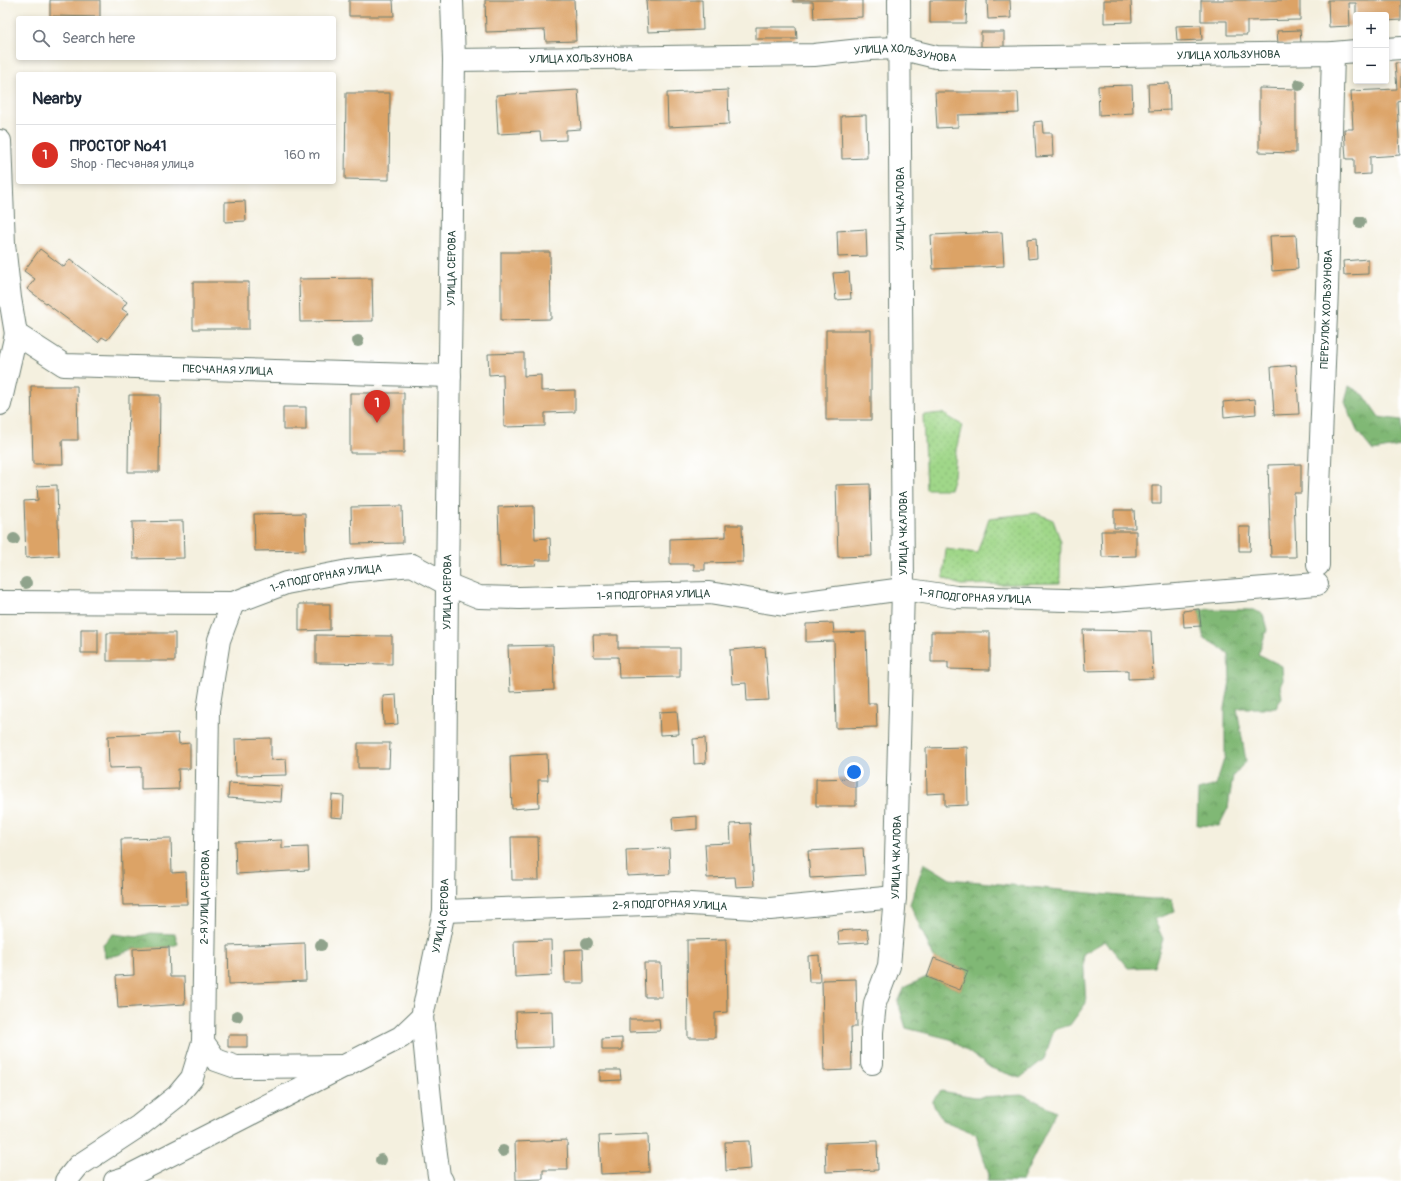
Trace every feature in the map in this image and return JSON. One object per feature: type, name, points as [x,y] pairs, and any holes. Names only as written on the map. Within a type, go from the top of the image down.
[{"type":"street","name":"УЛИЦА СЕРОВА","points":[[442,1181],[439,1176],[434,1139],[422,1017],[444,911],[454,60],[452,0]]},
{"type":"street","name":"УЛИЦА ЧКАЛОВА","points":[[872,1063],[872,1032],[875,1003],[889,966],[895,897],[903,588],[898,0]]},
{"type":"street","name":"УЛИЦА ХОЛЬЗУНОВА","points":[[454,60],[814,55],[870,49],[899,48],[936,57],[984,58],[1333,53],[1353,51]]},
{"type":"street","points":[[1389,49],[1401,48]]},
{"type":"street","name":"ПЕРЕУЛОК ХОЛЬЗУНОВА","points":[[1317,574],[1327,289],[1333,53]]},
{"type":"street","points":[[0,141],[4,244],[16,334],[0,404]]},
{"type":"street","name":"ПЕСЧАНАЯ УЛИЦА","points":[[16,334],[64,365],[450,376]]},
{"type":"street","name":"1-Я ПОДГОРНАЯ УЛИЦА","points":[[0,602],[233,603],[286,583],[348,571],[412,565],[447,584],[479,597],[519,598],[709,593],[784,605],[903,588],[956,597],[1101,601],[1317,574]]},
{"type":"street","name":"2-Я УЛИЦА СЕРОВА","points":[[66,1181],[78,1166],[139,1126],[177,1096],[192,1078],[202,1042],[208,710],[219,640],[233,603]]},
{"type":"street","name":"2-Я ПОДГОРНАЯ УЛИЦА","points":[[444,911],[675,903],[770,909],[895,897]]},
{"type":"street","points":[[115,1181],[125,1178],[401,1037],[422,1017]]},
{"type":"street","points":[[202,1042],[216,1060],[236,1066],[346,1066]]},
{"type":"green space","points":[[1349,386],[1364,395],[1379,417],[1401,420],[1401,446],[1373,451],[1357,431],[1345,402]]},
{"type":"green space","points":[[942,413],[962,425],[956,450],[954,476],[950,489],[926,489],[923,415]]},
{"type":"green space","points":[[1036,513],[1053,520],[1061,542],[1060,583],[961,585],[943,578],[946,549],[977,553],[989,518]]},
{"type":"green space","points":[[1199,609],[1254,610],[1263,614],[1267,630],[1258,654],[1282,666],[1283,680],[1280,686],[1282,697],[1276,708],[1237,708],[1246,761],[1233,776],[1228,808],[1219,826],[1197,825],[1198,790],[1216,785],[1225,756],[1225,708],[1230,681],[1229,655],[1217,645],[1204,639]]},
{"type":"green space","points":[[924,863],[950,879],[1150,899],[1172,899],[1175,912],[1154,919],[1163,939],[1154,967],[1128,968],[1105,941],[1083,954],[1086,1003],[1070,1025],[1054,1030],[1044,1059],[1020,1078],[991,1068],[950,1039],[906,1028],[898,1002],[905,987],[927,977],[960,990],[968,971],[934,958],[910,904]]},
{"type":"green space","points":[[151,933],[175,934],[178,944],[169,947],[133,949],[118,955],[105,957],[103,944],[113,934],[137,937]]},
{"type":"green space","points":[[941,1091],[975,1097],[1024,1095],[1056,1111],[1022,1181],[987,1181],[989,1175],[976,1134],[942,1120],[932,1101]]},
{"type":"building","points":[[50,0],[100,0],[100,16],[50,16]]},
{"type":"building","points":[[349,0],[393,0],[394,16],[349,16]]},
{"type":"building","points":[[485,0],[574,0],[576,41],[546,42],[545,30],[486,32]]},
{"type":"building","points":[[646,0],[702,0],[703,30],[648,32]]},
{"type":"building","points":[[793,0],[862,0],[862,17],[814,19],[813,2],[793,2]]},
{"type":"building","points":[[930,0],[967,0],[966,23],[930,23]]},
{"type":"building","points":[[987,0],[1010,0],[1011,18],[988,19]]},
{"type":"building","points":[[1104,0],[1131,0],[1132,22],[1104,23]]},
{"type":"building","points":[[1201,0],[1300,0],[1300,20],[1247,21],[1247,35],[1227,35],[1227,21],[1201,21]]},
{"type":"building","points":[[1328,0],[1401,0],[1401,20],[1389,21],[1389,12],[1356,12],[1356,3],[1349,3],[1350,26],[1329,27]]},
{"type":"building","points":[[1201,25],[1202,40],[1177,41],[1176,26]]},
{"type":"building","points":[[756,27],[796,27],[797,39],[756,39]]},
{"type":"building","points":[[1300,30],[1301,43],[1278,44],[1277,31]]},
{"type":"building","points":[[981,32],[1004,32],[1004,51],[981,51]]},
{"type":"building","points":[[1395,63],[1401,63],[1401,100],[1397,101],[1400,155],[1370,157],[1370,174],[1354,175],[1354,159],[1346,159],[1344,129],[1353,129],[1351,91],[1397,89]]},
{"type":"building","points":[[1169,83],[1170,110],[1149,111],[1148,84]]},
{"type":"building","points":[[1132,85],[1133,113],[1099,115],[1098,86]]},
{"type":"building","points":[[1259,88],[1296,89],[1296,153],[1259,152]]},
{"type":"building","points":[[578,90],[581,129],[566,130],[566,140],[541,141],[540,132],[498,134],[496,95]]},
{"type":"building","points":[[728,90],[729,124],[668,127],[667,93]]},
{"type":"building","points":[[935,92],[1018,92],[1019,113],[958,115],[958,127],[937,128]]},
{"type":"building","points":[[346,93],[390,93],[389,180],[345,179]]},
{"type":"building","points":[[866,115],[867,158],[842,159],[841,116]]},
{"type":"building","points":[[1042,121],[1043,133],[1052,133],[1053,156],[1036,157],[1034,122]]},
{"type":"building","points":[[245,201],[246,221],[225,222],[225,202]]},
{"type":"building","points":[[866,229],[867,256],[838,257],[837,231]]},
{"type":"building","points":[[1002,232],[1004,266],[933,269],[931,235]]},
{"type":"building","points":[[1296,235],[1298,269],[1272,271],[1270,236]]},
{"type":"building","points":[[1036,238],[1037,258],[1028,259],[1027,239]]},
{"type":"building","points":[[40,249],[64,267],[70,259],[127,302],[122,309],[128,313],[107,340],[102,337],[98,342],[27,289],[35,279],[24,271]]},
{"type":"building","points":[[501,252],[550,252],[551,319],[501,320]]},
{"type":"building","points":[[1368,259],[1368,274],[1344,275],[1343,261]]},
{"type":"building","points":[[849,272],[851,299],[836,300],[833,273]]},
{"type":"building","points":[[372,278],[373,321],[300,322],[299,279]]},
{"type":"building","points":[[193,282],[249,282],[249,329],[193,329]]},
{"type":"building","points":[[826,330],[871,330],[871,420],[826,420]]},
{"type":"building","points":[[524,353],[524,376],[541,375],[541,391],[575,390],[575,412],[545,413],[545,426],[504,427],[503,374],[489,375],[488,354]]},
{"type":"building","points":[[1296,365],[1299,414],[1274,415],[1271,367]]},
{"type":"building","points":[[31,386],[77,386],[78,440],[62,440],[63,464],[33,464]]},
{"type":"building","points":[[350,393],[404,393],[404,453],[350,453]]},
{"type":"building","points":[[129,395],[160,395],[159,472],[128,472]]},
{"type":"building","points":[[1255,399],[1256,414],[1224,417],[1223,402]]},
{"type":"building","points":[[283,407],[306,407],[306,430],[283,430]]},
{"type":"building","points":[[1301,464],[1301,493],[1294,493],[1296,557],[1271,557],[1268,465]]},
{"type":"building","points":[[870,484],[872,556],[838,557],[836,485]]},
{"type":"building","points":[[57,485],[59,556],[26,558],[24,501],[38,500],[37,486]]},
{"type":"building","points":[[1152,486],[1161,486],[1161,504],[1152,504]]},
{"type":"building","points":[[402,506],[403,543],[352,544],[351,507]]},
{"type":"building","points":[[534,506],[535,539],[550,538],[551,560],[535,560],[536,565],[500,567],[498,507]]},
{"type":"building","points":[[1114,510],[1134,510],[1135,528],[1114,528]]},
{"type":"building","points":[[305,513],[306,550],[255,551],[254,514]]},
{"type":"building","points":[[183,521],[184,558],[133,559],[132,522]]},
{"type":"building","points":[[726,525],[742,525],[743,562],[705,563],[705,570],[694,570],[694,564],[670,564],[670,539],[726,537]]},
{"type":"building","points":[[1239,527],[1251,527],[1250,551],[1239,551]]},
{"type":"building","points":[[1101,531],[1136,531],[1136,556],[1102,557]]},
{"type":"building","points":[[299,604],[330,604],[330,630],[299,631]]},
{"type":"building","points":[[1199,609],[1201,626],[1184,627],[1183,611]]},
{"type":"building","points":[[833,623],[834,633],[866,632],[868,703],[876,703],[877,727],[836,728],[834,641],[806,642],[806,624]]},
{"type":"building","points":[[81,629],[98,629],[98,653],[81,653]]},
{"type":"building","points":[[1083,630],[1151,631],[1153,678],[1128,679],[1128,670],[1085,671]]},
{"type":"building","points":[[931,632],[990,632],[990,670],[948,669],[948,662],[931,662]]},
{"type":"building","points":[[107,633],[175,633],[175,661],[107,661]]},
{"type":"building","points":[[316,635],[392,636],[392,664],[316,663]]},
{"type":"building","points":[[593,635],[618,635],[618,648],[680,648],[680,677],[619,678],[618,657],[594,657]]},
{"type":"building","points":[[553,645],[554,690],[510,692],[508,646]]},
{"type":"building","points":[[765,647],[769,700],[747,701],[746,683],[732,684],[730,650]]},
{"type":"building","points":[[396,695],[398,724],[384,725],[383,696]]},
{"type":"building","points":[[677,711],[679,734],[660,735],[659,712]]},
{"type":"building","points":[[178,733],[179,744],[190,743],[190,769],[178,769],[179,789],[141,790],[141,767],[109,768],[108,736]]},
{"type":"building","points":[[271,738],[271,760],[286,759],[287,775],[236,776],[235,739]]},
{"type":"building","points":[[705,738],[706,763],[694,764],[693,739]]},
{"type":"building","points":[[358,743],[390,743],[389,768],[358,768]]},
{"type":"building","points":[[967,747],[968,805],[945,806],[945,793],[927,794],[926,748]]},
{"type":"building","points":[[547,754],[548,780],[538,780],[539,807],[512,809],[510,756]]},
{"type":"building","points":[[856,778],[856,806],[816,806],[816,779]]},
{"type":"building","points":[[229,783],[282,786],[281,802],[228,798]]},
{"type":"building","points":[[332,795],[344,796],[343,818],[331,817]]},
{"type":"building","points":[[697,816],[697,829],[673,831],[672,818]]},
{"type":"building","points":[[750,823],[754,886],[736,887],[735,877],[707,878],[705,844],[731,843],[730,824]]},
{"type":"building","points":[[511,837],[538,837],[539,880],[512,880]]},
{"type":"building","points":[[171,838],[172,873],[186,872],[187,904],[123,905],[121,839]]},
{"type":"building","points":[[282,840],[282,848],[308,847],[309,870],[236,874],[235,842]]},
{"type":"building","points":[[669,848],[670,874],[627,876],[626,850]]},
{"type":"building","points":[[863,848],[865,875],[810,878],[808,851]]},
{"type":"building","points":[[867,929],[869,942],[839,944],[838,931]]},
{"type":"building","points":[[726,939],[727,1012],[715,1013],[715,1038],[688,1038],[687,940]]},
{"type":"building","points":[[551,940],[552,975],[515,977],[514,941]]},
{"type":"building","points":[[305,943],[306,981],[229,984],[228,946]]},
{"type":"building","points":[[169,947],[170,977],[184,977],[185,1004],[118,1008],[116,976],[134,975],[133,949]]},
{"type":"building","points":[[583,949],[584,983],[565,983],[564,950]]},
{"type":"building","points":[[819,955],[820,982],[809,982],[808,956]]},
{"type":"building","points":[[934,958],[968,971],[960,990],[927,977]]},
{"type":"building","points":[[644,963],[661,963],[662,997],[645,997]]},
{"type":"building","points":[[856,979],[857,1027],[851,1027],[852,1070],[824,1071],[822,980]]},
{"type":"building","points":[[552,1011],[553,1047],[517,1048],[516,1012]]},
{"type":"building","points":[[629,1019],[659,1019],[660,1031],[629,1032]]},
{"type":"building","points":[[228,1035],[247,1035],[247,1047],[228,1047]]},
{"type":"building","points":[[622,1038],[622,1050],[602,1050],[602,1039]]},
{"type":"building","points":[[600,1070],[620,1070],[621,1080],[600,1081]]},
{"type":"building","points":[[648,1134],[649,1172],[601,1174],[599,1136]]},
{"type":"building","points":[[567,1140],[568,1170],[543,1170],[543,1179],[516,1180],[515,1142]]},
{"type":"building","points":[[749,1141],[751,1169],[726,1171],[725,1142]]},
{"type":"building","points":[[877,1141],[878,1170],[826,1172],[825,1143]]},
{"type":"place","name":"ПРОСТОР №41","points":[[377,423]]}]
